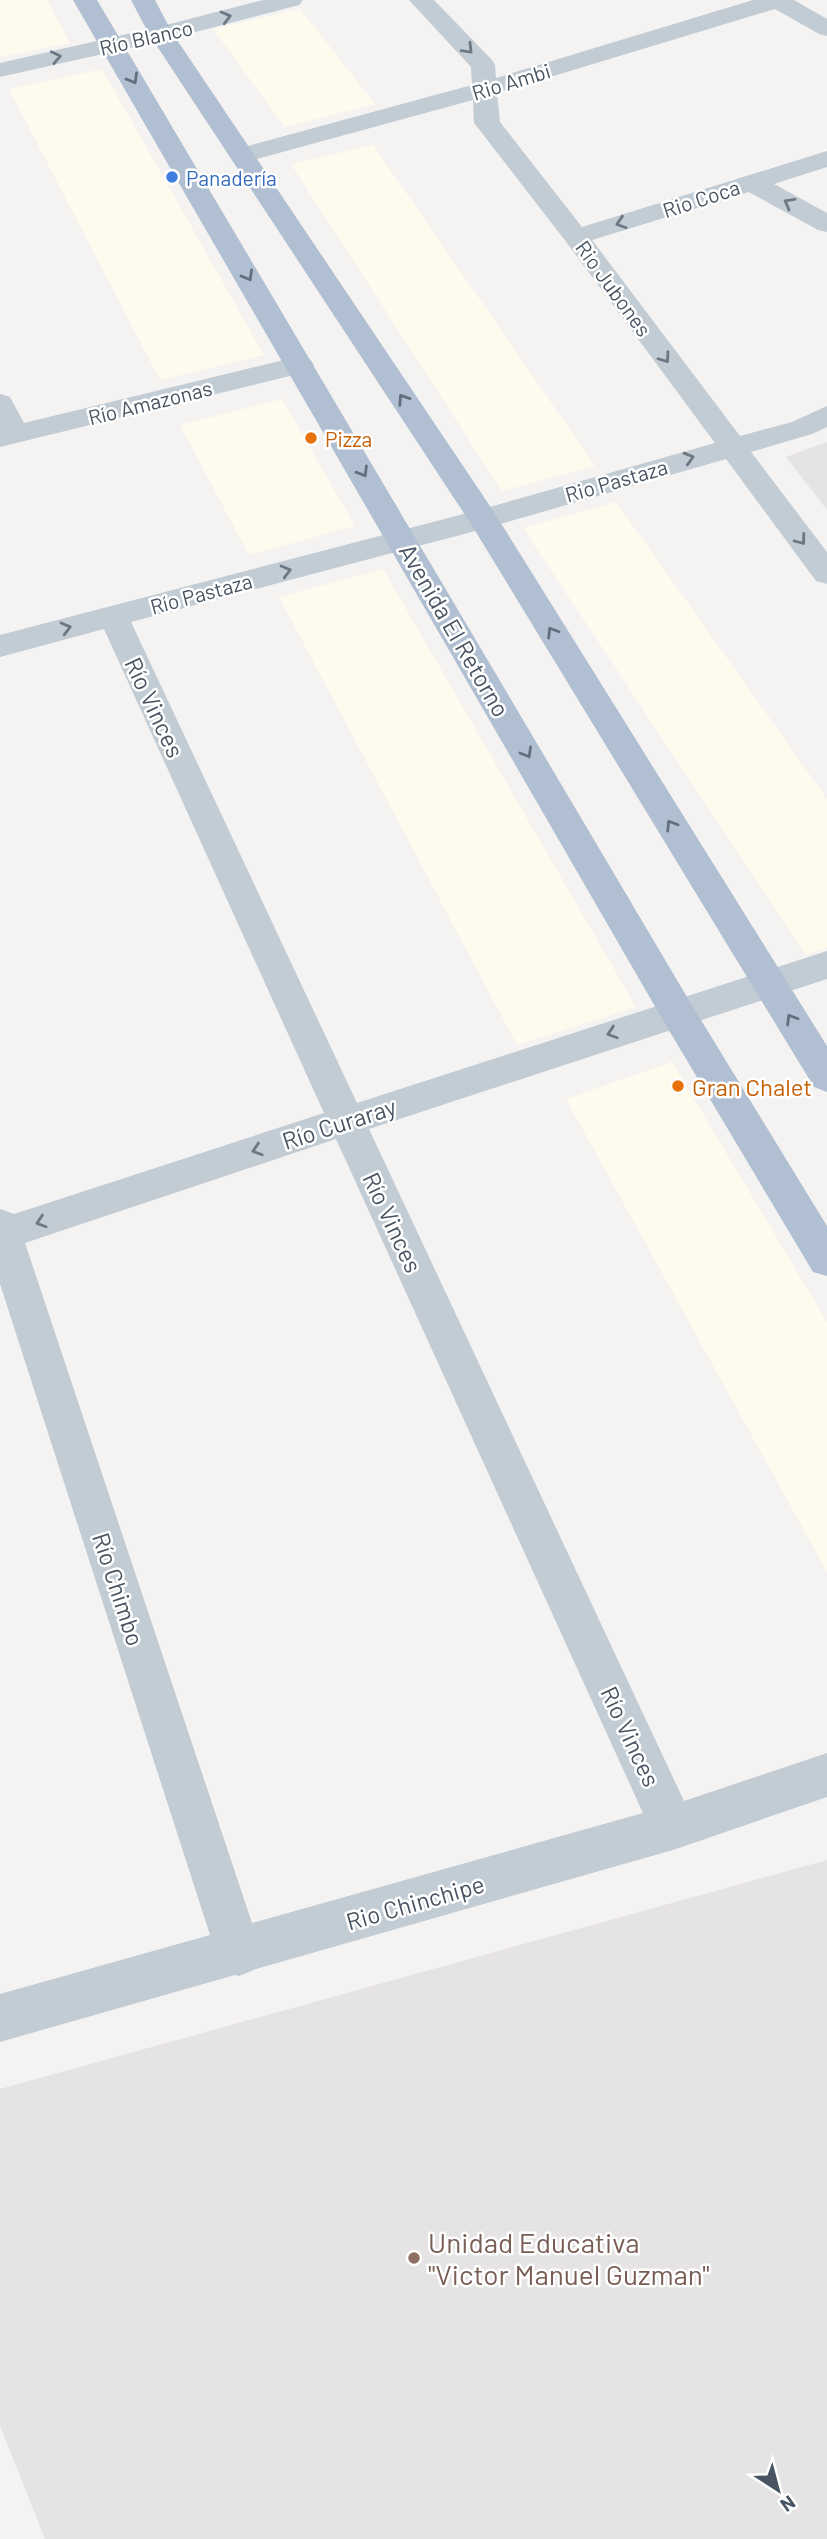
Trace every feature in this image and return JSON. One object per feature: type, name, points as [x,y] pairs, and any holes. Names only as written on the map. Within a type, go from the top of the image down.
[{"type":"main road","name":"Avenida El Retorno","points":[[85,0],[677,1012],[827,1259]]},
{"type":"main road","points":[[143,0],[161,34],[482,519],[827,1077]]},
{"type":"street","name":"Río Blanco","points":[[0,70],[161,34],[291,0]]},
{"type":"street","name":"Rio Jubones","points":[[421,0],[484,65],[487,123],[576,237],[827,574]]},
{"type":"street","name":"Rio Ambi","points":[[242,155],[486,89],[777,0]]},
{"type":"street","points":[[777,0],[827,29]]},
{"type":"street","name":"Rio Coca","points":[[576,237],[827,159]]},
{"type":"street","points":[[751,182],[827,224]]},
{"type":"street","name":"Río Amazonas","points":[[7,436],[300,365]]},
{"type":"street","points":[[0,403],[7,436]]},
{"type":"street","name":"Rio Pastaza","points":[[403,540],[730,446],[802,428],[827,415]]},
{"type":"street","name":"Río Pastaza","points":[[0,646],[403,540]]},
{"type":"street","name":"Río Vinces","points":[[113,616],[673,1828]]},
{"type":"street","name":"Río Curaray","points":[[1,1231],[827,965]]},
{"type":"street","name":"Río Chimbo","points":[[1,1231],[239,1952]]},
{"type":"street","name":"Rio Chinchipe","points":[[0,2018],[673,1828],[827,1774]]},
{"type":"shaded area","points":[[0,0],[47,0],[70,43],[0,57]]},
{"type":"shaded area","points":[[300,9],[375,104],[285,127],[213,29]]},
{"type":"shaded area","points":[[102,69],[264,355],[160,380],[9,89]]},
{"type":"shaded area","points":[[373,145],[595,466],[502,491],[291,164]]},
{"type":"shaded area","points":[[282,399],[355,526],[249,555],[180,425]]},
{"type":"shaded area","points":[[827,442],[827,510],[786,457]]},
{"type":"shaded area","points":[[616,502],[827,799],[827,948],[806,955],[523,528]]},
{"type":"shaded area","points":[[383,569],[636,1007],[517,1045],[279,597]]},
{"type":"shaded area","points":[[672,1062],[827,1322],[827,1572],[566,1099]]},
{"type":"shaded area","name":"Unidad Educativa \"Victor Manuel Guzman\"","points":[[827,1860],[827,2539],[45,2539],[0,2426],[0,2089]]},
{"type":"place","name":"Panadería","points":[[172,177]]},
{"type":"place","name":"Pizza","points":[[311,438]]},
{"type":"place","name":"Gran Chalet","points":[[678,1086]]},
{"type":"place","name":"Unidad Educativa \"Victor Manuel Guzman\"","points":[[414,2258]]}]
